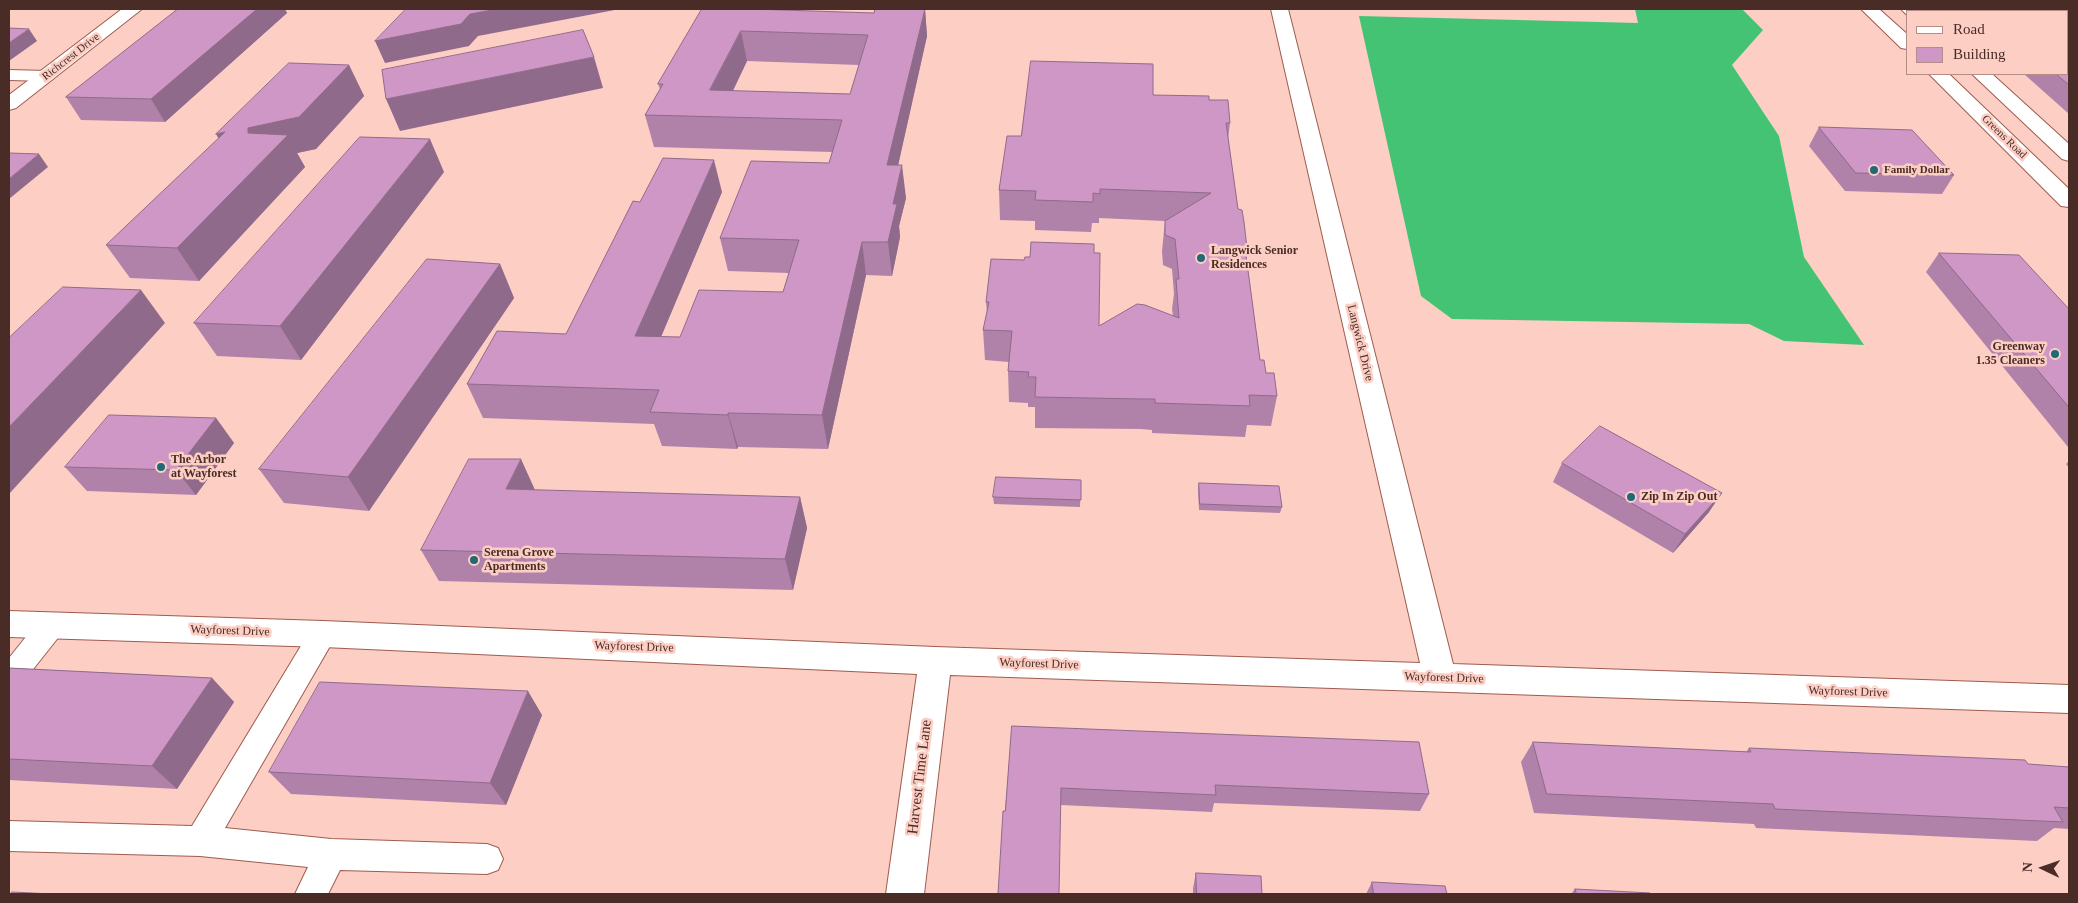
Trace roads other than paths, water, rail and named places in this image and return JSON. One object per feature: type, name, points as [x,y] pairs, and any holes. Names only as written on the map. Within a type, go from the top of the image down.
[{"type":"street","name":"Richcrest Drive","points":[[9,104],[133,9]]},
{"type":"street","name":"Langwick Drive","points":[[1279,9],[1440,678]]},
{"type":"street","points":[[1870,9],[1906,43]]},
{"type":"street","points":[[9,75],[48,76]]},
{"type":"street","name":"Greens Road","points":[[1939,75],[2069,201]]},
{"type":"street","points":[[1982,75],[2069,155]]},
{"type":"street","name":"Wayforest Drive","points":[[9,624],[322,634],[935,660],[2069,699]]},
{"type":"street","points":[[9,678],[51,626]]},
{"type":"street","points":[[200,841],[322,634]]},
{"type":"street","name":"Harvest Time Lane","points":[[905,894],[935,660]]},
{"type":"street","points":[[11,840],[200,841],[331,854],[488,859]]},
{"type":"street","points":[[311,894],[331,854]]},
{"type":"place","name":"Family Dollar","points":[[1874,170]]},
{"type":"place","name":"Langwick Senior Residences","points":[[1201,258]]},
{"type":"place","name":"Greenway 1.35 Cleaners","points":[[2055,354]]},
{"type":"place","name":"The Arbor at Wayforest","points":[[161,467]]},
{"type":"place","name":"Zip In Zip Out","points":[[1631,497]]},
{"type":"place","name":"Serena Grove Apartments","points":[[474,560]]}]
